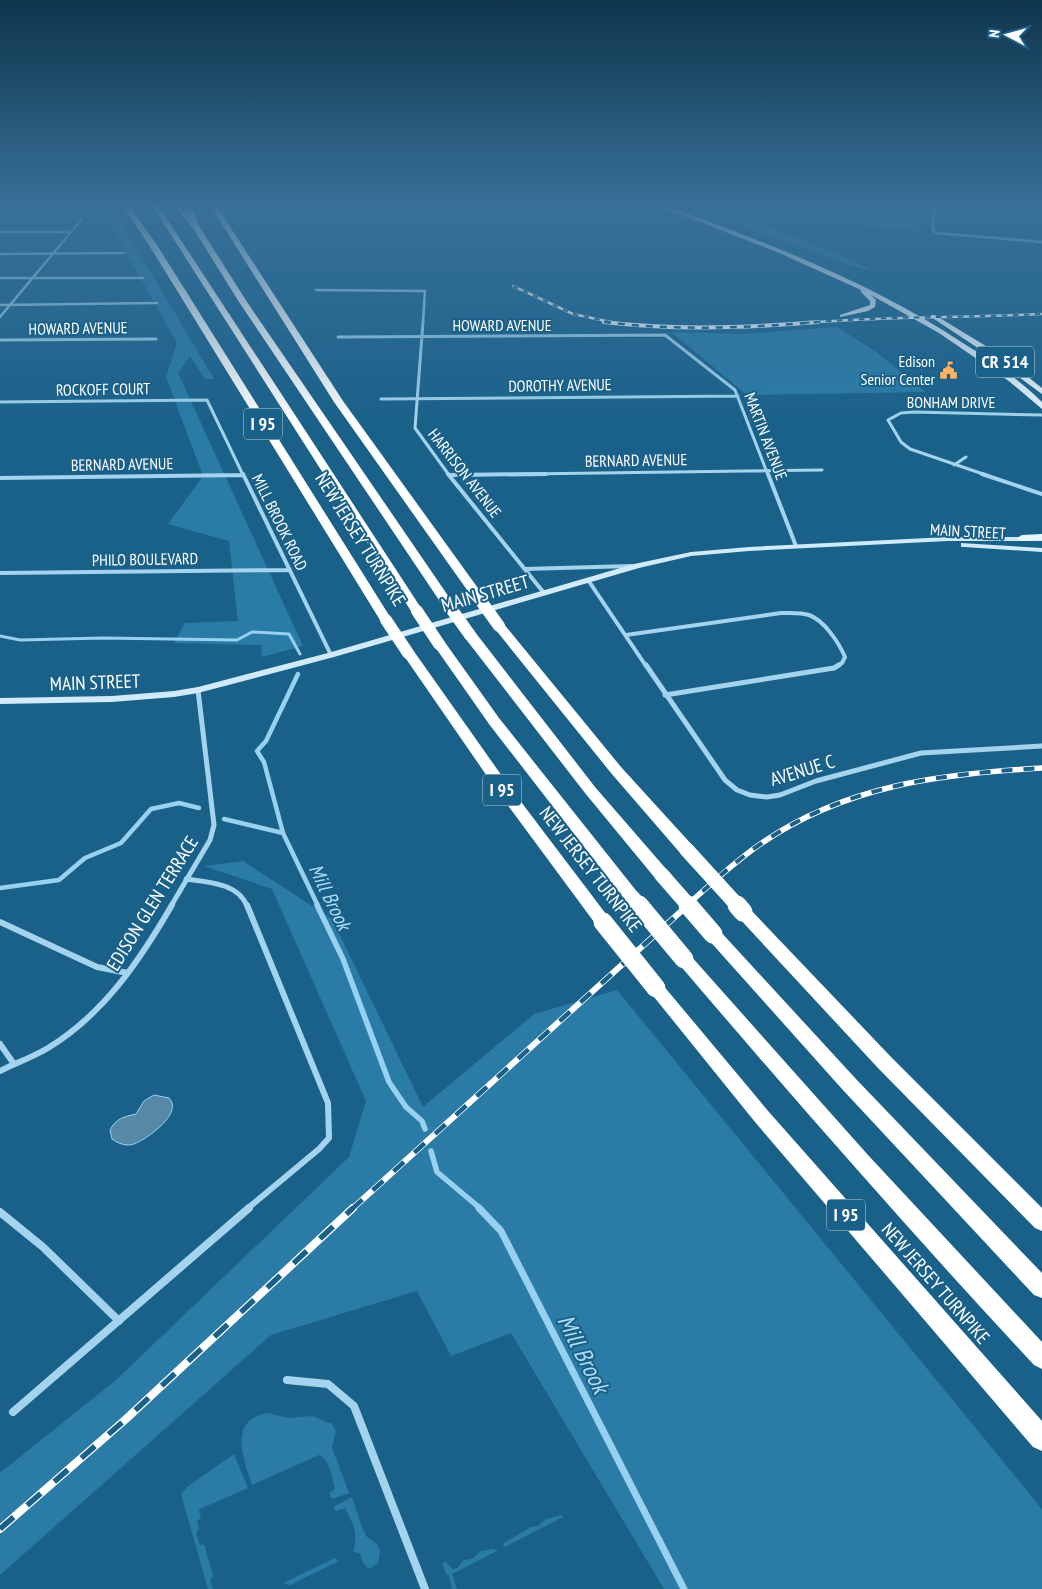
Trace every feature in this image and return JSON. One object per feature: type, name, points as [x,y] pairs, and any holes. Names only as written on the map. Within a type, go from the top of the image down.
[{"type":"highway","name":"NEW JERSEY TURNPIKE","points":[[172,276],[386,620],[525,822],[656,988],[781,1139],[1042,1439]]},
{"type":"highway","name":"NEW JERSEY TURNPIKE","points":[[201,276],[417,611],[494,721],[632,897],[684,959],[805,1099],[952,1262],[1042,1358]]},
{"type":"highway","name":"NEW JERSEY TURNPIKE","points":[[227,276],[446,603],[590,790],[713,934],[849,1084],[1042,1288]]},
{"type":"highway","points":[[258,276],[340,402],[499,626],[616,770],[743,912],[885,1063],[1042,1222]]},
{"type":"main road","name":"CR 514","points":[[839,276],[928,322],[1002,373],[1042,407]]},
{"type":"main road","points":[[842,316],[866,310],[873,306],[873,300],[858,285]]},
{"type":"main road","name":"CR 514","points":[[924,311],[996,356],[1042,392]]},
{"type":"main road","points":[[1022,538],[1042,538]]},
{"type":"main road","name":"MAIN STREET","points":[[0,701],[112,699],[198,690],[330,655],[637,566],[691,554],[796,546],[1022,538]]},
{"type":"main road","name":"MAIN STREET","points":[[893,542],[1042,550]]},
{"type":"street","points":[[0,278],[143,278]]},
{"type":"street","points":[[0,317],[32,278]]},
{"type":"street","name":"HARRISON AVENUE","points":[[316,290],[425,291],[415,428],[449,475],[544,593]]},
{"type":"street","points":[[0,305],[157,304]]},
{"type":"street","name":"HOWARD AVENUE","points":[[338,337],[665,335]]},
{"type":"street","name":"MARTIN AVENUE","points":[[665,335],[735,390],[796,546]]},
{"type":"street","name":"HOWARD AVENUE","points":[[0,340],[156,339]]},
{"type":"street","name":"DOROTHY AVENUE","points":[[381,399],[738,396]]},
{"type":"street","name":"ROCKOFF COURT","points":[[0,402],[207,400]]},
{"type":"street","name":"MILL BROOK ROAD","points":[[207,400],[330,655]]},
{"type":"street","name":"BONHAM DRIVE","points":[[1042,415],[914,412],[901,413],[888,420],[901,442],[910,449],[1042,494]]},
{"type":"street","points":[[954,465],[966,457]]},
{"type":"street","name":"BERNARD AVENUE","points":[[449,475],[822,470]]},
{"type":"street","name":"BERNARD AVENUE","points":[[0,478],[243,475]]},
{"type":"street","points":[[526,569],[637,566]]},
{"type":"street","name":"PHILO BOULEVARD","points":[[0,573],[290,570]]},
{"type":"street","name":"AVENUE C","points":[[588,580],[725,780],[737,790],[750,795],[767,797],[780,795],[816,781],[921,753],[1042,746]]},
{"type":"street","points":[[626,635],[781,613],[797,613],[812,616],[843,648],[845,657],[842,663],[834,668],[665,695]]},
{"type":"street","name":"EDISON GLEN TERRACE","points":[[0,1071],[48,1048],[105,1002],[128,972],[210,840],[214,825],[210,772],[198,690]]},
{"type":"street","points":[[13,1412],[319,1149],[328,1138],[328,1103],[244,898],[236,890],[228,887],[186,879]]},
{"type":"street","points":[[0,922],[97,967],[128,972]]},
{"type":"street","points":[[0,1044],[14,1064]]},
{"type":"street","points":[[0,1212],[43,1247],[119,1321]]},
{"type":"street","points":[[287,1380],[328,1384],[354,1406],[425,1589]]},
{"type":"shaded area","points":[[140,276],[153,276],[214,379],[205,379],[190,356],[178,373],[303,646],[262,657],[261,645],[174,643],[185,623],[238,621],[229,541],[168,524],[203,476],[166,377],[177,342]]},
{"type":"shaded area","points":[[837,327],[875,351],[926,392],[747,395],[671,332],[742,334]]},
{"type":"shaded area","points":[[243,861],[332,919],[423,1107],[534,1014],[617,990],[1042,1509],[1042,1589],[664,1589],[511,1333],[451,1356],[417,1291],[271,1335],[0,1575],[0,1473],[116,1380],[349,1157],[366,1101],[272,889],[204,866]]},
{"type":"shaded area","points":[[154,1095],[169,1098],[172,1104],[172,1111],[162,1125],[147,1137],[131,1145],[122,1144],[112,1139],[110,1130],[115,1123],[124,1117],[136,1114],[144,1101]]},
{"type":"shaded area","points":[[267,1413],[288,1418],[312,1416],[332,1424],[336,1431],[332,1448],[349,1493],[332,1499],[329,1493],[335,1489],[332,1475],[329,1466],[319,1455],[252,1485],[243,1453],[243,1432],[247,1424],[255,1417]]},
{"type":"shaded area","points":[[234,1454],[248,1488],[200,1509],[201,1518],[197,1521],[199,1529],[196,1533],[200,1545],[204,1544],[213,1576],[210,1580],[213,1589],[208,1589],[181,1494],[187,1487]]},
{"type":"shaded area","points":[[352,1497],[367,1537],[377,1544],[380,1550],[378,1563],[369,1569],[363,1563],[360,1554],[353,1551],[355,1534],[353,1524],[345,1508],[336,1511],[333,1507]]},
{"type":"shaded area","points":[[562,1515],[563,1517],[505,1547],[502,1544],[531,1527],[538,1526],[546,1519]]},
{"type":"shaded area","points":[[493,1549],[497,1551],[452,1574],[457,1589],[452,1589],[449,1575],[446,1574],[442,1562],[446,1562],[452,1569],[457,1568],[464,1560],[472,1559],[481,1551]]},
{"type":"shaded area","points":[[335,1558],[339,1561],[290,1585],[283,1583]]},
{"type":"waterway","name":"Mill Brook","points":[[0,636],[20,640],[103,638],[237,640],[252,632],[289,634],[300,654]]},
{"type":"waterway","name":"Mill Brook","points":[[283,833],[264,762],[257,751],[266,741],[298,674]]},
{"type":"waterway","points":[[0,888],[59,880],[85,858],[121,843],[151,809],[179,803],[199,808]]},
{"type":"waterway","points":[[224,819],[283,833]]},
{"type":"waterway","name":"Mill Brook","points":[[283,833],[318,906]]},
{"type":"waterway","name":"Mill Brook","points":[[317,905],[343,959],[389,1082],[406,1107],[422,1121],[425,1129]]},
{"type":"waterway","name":"Mill Brook","points":[[431,1151],[437,1172],[481,1209]]},
{"type":"waterway","name":"Mill Brook","points":[[479,1208],[501,1231],[684,1589]]},
{"type":"railway","points":[[513,286],[573,314],[615,323]]},
{"type":"railway","points":[[811,322],[863,319],[1042,314]]},
{"type":"railway","points":[[604,322],[684,328],[811,322]]},
{"type":"railway","points":[[804,323],[811,322]]},
{"type":"railway","points":[[811,322],[818,322]]},
{"type":"railway","points":[[686,906],[759,845],[792,825],[825,809],[895,786],[931,779],[1042,768]]},
{"type":"railway","points":[[352,1209],[688,905]]},
{"type":"railway","points":[[0,1529],[126,1419],[353,1208]]},
{"type":"place","name":"Edison Senior Center","points":[[949,370]]}]
